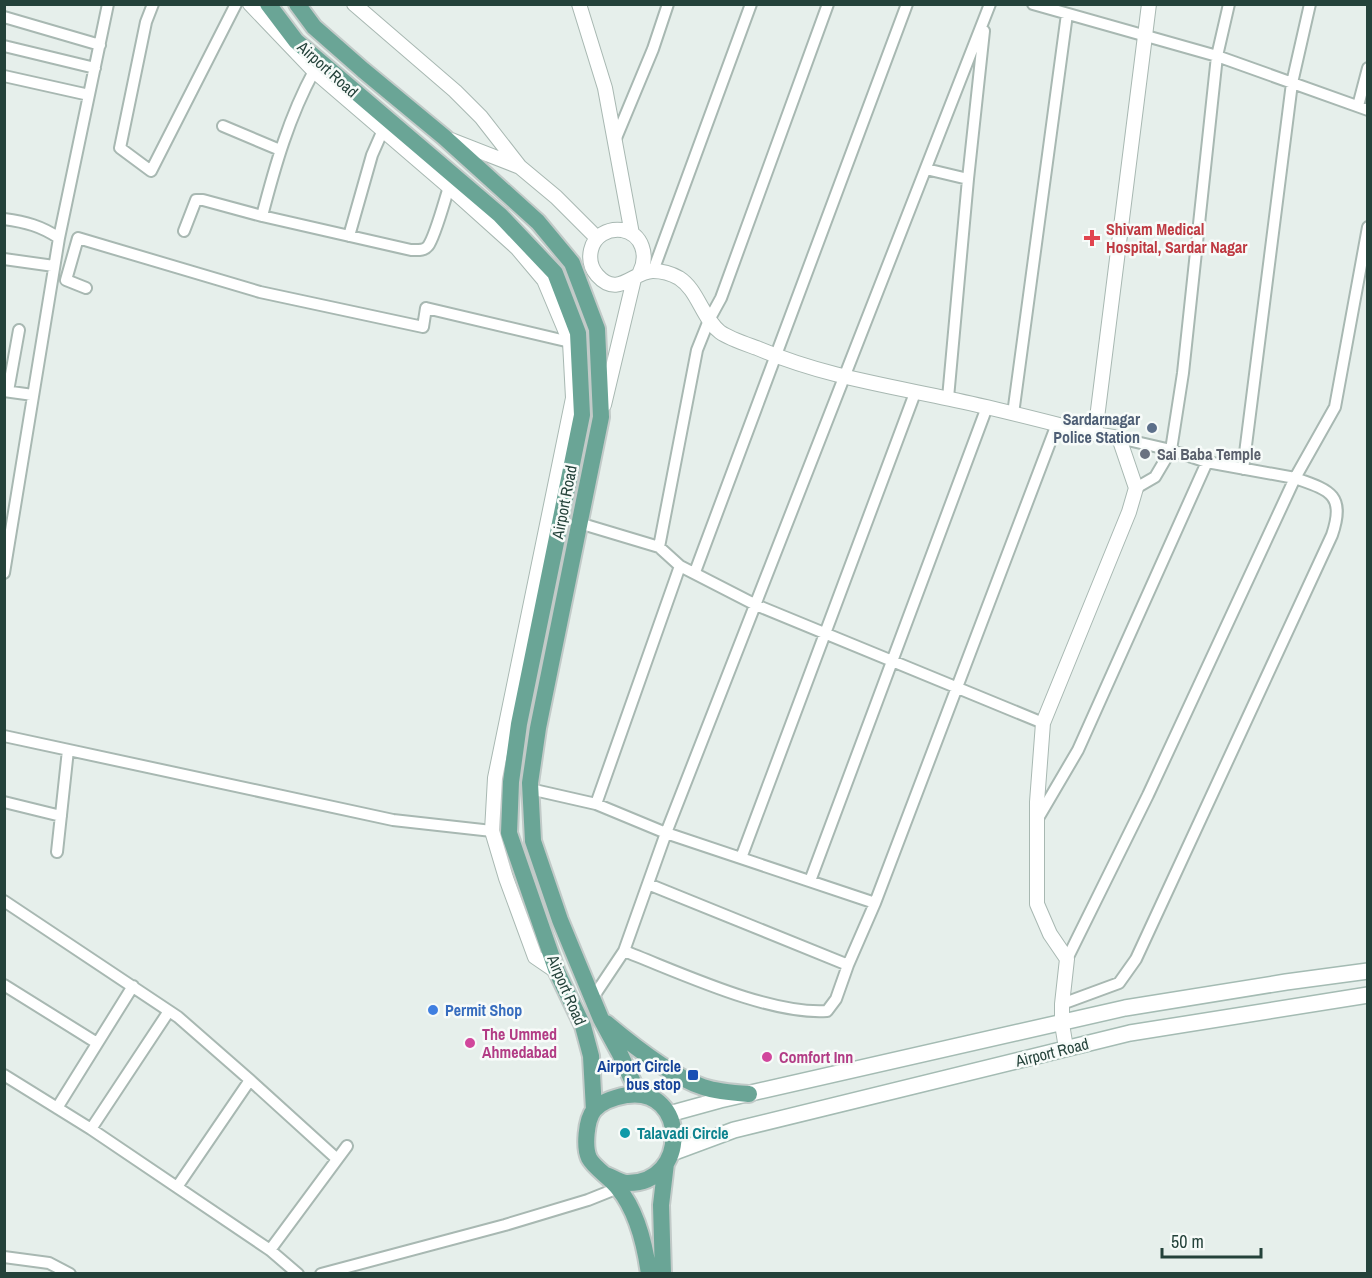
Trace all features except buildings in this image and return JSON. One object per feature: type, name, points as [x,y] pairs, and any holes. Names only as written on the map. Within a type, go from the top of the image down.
[{"type":"main road","name":"Airport Road","points":[[268,4],[321,71],[508,223],[555,273],[578,333],[582,415],[519,724],[511,782],[509,833],[557,972],[583,1026],[591,1056],[594,1110]]},
{"type":"main road","name":"Airport Road","points":[[297,4],[314,27],[444,137],[538,222],[572,263],[597,329],[601,417],[538,728],[530,789],[533,841],[560,920],[600,1019],[620,1054],[638,1093]]},
{"type":"main road","points":[[321,71],[345,69],[394,111],[425,122]]},
{"type":"main road","name":"Airport Road","points":[[669,1114],[1125,1008],[1368,971]]},
{"type":"main road","name":"Airport Road","points":[[669,1158],[734,1130],[1130,1033],[1368,995]]},
{"type":"main road","points":[[600,1019],[631,1043],[689,1081],[713,1090],[749,1094]]},
{"type":"main road","points":[[648,1274],[645,1248],[629,1205],[618,1188],[590,1159],[585,1133],[594,1110],[614,1097],[638,1093],[657,1101],[669,1114],[675,1132],[661,1205],[663,1274]]},
{"type":"main road","points":[[606,1175],[627,1183],[654,1177],[669,1158]]},
{"type":"street","points":[[4,573],[59,238],[108,4]]},
{"type":"street","points":[[153,4],[146,22],[120,148],[151,171],[236,4]]},
{"type":"street","points":[[250,4],[383,130],[517,248],[544,280],[570,342],[573,398],[495,778],[492,831],[506,878],[535,957],[557,972]]},
{"type":"street","points":[[354,4],[455,91],[481,117],[520,167],[556,196],[597,238]]},
{"type":"street","points":[[579,4],[604,88],[632,234]]},
{"type":"street","points":[[615,138],[653,49],[668,4]]},
{"type":"street","points":[[642,274],[751,4]]},
{"type":"street","points":[[659,547],[697,350],[721,298],[828,4]]},
{"type":"street","points":[[695,572],[907,4]]},
{"type":"street","points":[[592,999],[624,951],[666,833],[990,4]]},
{"type":"street","points":[[1033,4],[1217,56],[1363,108],[1368,68]]},
{"type":"street","points":[[1095,434],[1149,4]]},
{"type":"street","points":[[1136,488],[1155,477],[1171,450],[1183,373],[1217,56],[1229,4]]},
{"type":"street","points":[[1243,469],[1292,83],[1311,4]]},
{"type":"street","points":[[1013,414],[1067,14]]},
{"type":"street","points":[[948,398],[968,178],[986,16]]},
{"type":"street","points":[[4,17],[100,45]]},
{"type":"street","points":[[4,46],[95,69]]},
{"type":"street","points":[[262,216],[280,150],[297,105],[321,71]]},
{"type":"street","points":[[4,76],[89,95]]},
{"type":"street","points":[[223,126],[280,150]]},
{"type":"street","points":[[349,236],[372,155],[383,130]]},
{"type":"street","points":[[444,137],[520,167]]},
{"type":"street","points":[[927,169],[968,178]]},
{"type":"street","points":[[184,231],[196,200],[213,202],[262,216],[411,250],[422,250],[428,247],[432,238],[449,187]]},
{"type":"street","points":[[4,219],[29,222],[59,238]]},
{"type":"street","points":[[1066,1048],[1062,1024],[1062,1004],[1067,959],[1149,795],[1295,478],[1335,407],[1368,228]]},
{"type":"street","points":[[601,417],[642,274],[644,264],[643,247],[632,234],[624,230],[605,232],[592,246],[591,265],[601,279],[618,285],[642,274],[664,272],[680,279],[689,288],[709,320],[721,332],[776,357],[845,378],[987,407],[1171,450],[1207,462],[1295,478],[1324,489],[1333,496],[1338,518],[1332,535],[1137,959],[1119,982],[1062,1004]]},
{"type":"street","points":[[86,288],[66,280],[78,237],[260,292],[397,322],[423,327],[426,308],[570,342]]},
{"type":"street","points":[[4,259],[54,266]]},
{"type":"street","points":[[580,283],[595,273]]},
{"type":"street","points":[[19,330],[6,391],[33,395]]},
{"type":"street","points":[[741,858],[915,393]]},
{"type":"street","points":[[810,881],[987,407]]},
{"type":"street","points":[[624,951],[764,1002],[812,1012],[827,1011],[836,999],[875,903],[1057,424]]},
{"type":"street","points":[[1067,959],[1050,934],[1037,904],[1037,820],[1043,723],[1129,513],[1136,488],[1119,438]]},
{"type":"street","points":[[1037,820],[1078,750],[1207,462]]},
{"type":"street","points":[[579,524],[659,547],[680,566],[756,604],[891,662],[1043,723]]},
{"type":"street","points":[[596,804],[680,566]]},
{"type":"street","points":[[4,736],[393,820],[492,831]]},
{"type":"street","points":[[57,852],[68,750]]},
{"type":"street","points":[[530,789],[596,804],[666,833],[875,903]]},
{"type":"street","points":[[4,802],[61,816]]},
{"type":"street","points":[[648,884],[848,965]]},
{"type":"street","points":[[4,902],[169,1011],[337,1159]]},
{"type":"street","points":[[4,985],[97,1043]]},
{"type":"street","points":[[57,1108],[133,986]]},
{"type":"street","points":[[91,1129],[169,1011]]},
{"type":"street","points":[[4,1074],[91,1129],[270,1250],[298,1274]]},
{"type":"street","points":[[177,1187],[250,1080]]},
{"type":"street","points":[[270,1250],[347,1146]]},
{"type":"street","points":[[321,1274],[516,1222],[588,1200],[618,1188]]},
{"type":"street","points":[[4,1257],[49,1263],[70,1274]]},
{"type":"place","name":"Shivam Medical Hospital, Sardar Nagar","points":[[1092,238]]},
{"type":"place","name":"Sardarnagar Police Station","points":[[1152,428]]},
{"type":"place","name":"Sai Baba Temple","points":[[1145,454]]},
{"type":"place","name":"Permit Shop","points":[[433,1010]]},
{"type":"place","name":"The Ummed Ahmedabad","points":[[470,1043]]},
{"type":"place","name":"Comfort Inn","points":[[767,1057]]},
{"type":"place","name":"Airport Circle bus stop","points":[[693,1075]]},
{"type":"place","name":"Talavadi Circle","points":[[625,1133]]}]
